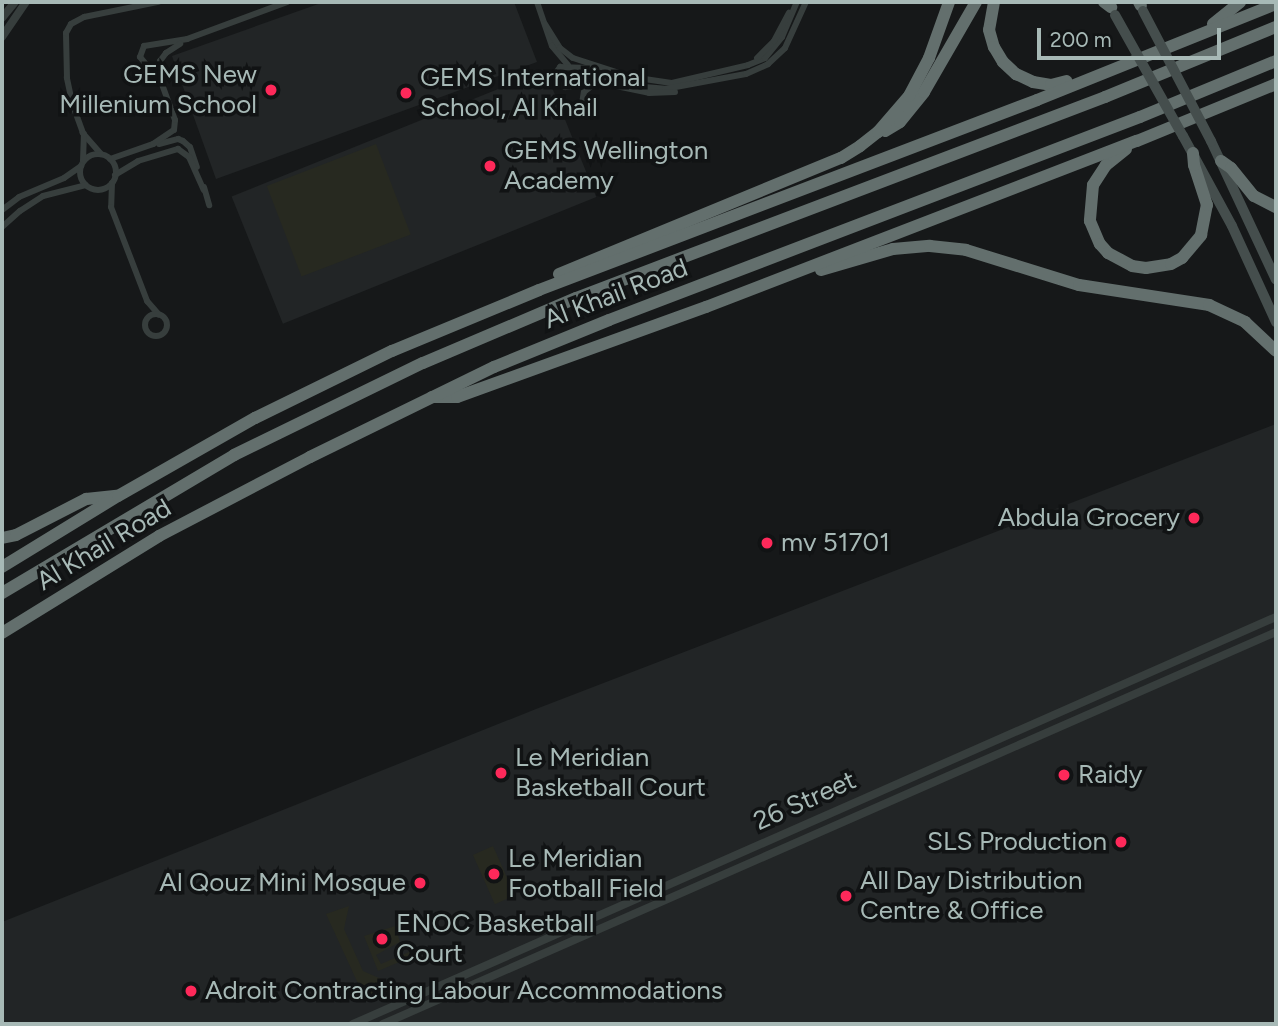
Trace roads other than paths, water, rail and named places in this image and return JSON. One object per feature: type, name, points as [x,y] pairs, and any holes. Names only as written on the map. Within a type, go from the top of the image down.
[{"type":"highway","points":[[539,290],[558,275],[841,158],[878,132],[901,107],[920,77],[948,2]]},
{"type":"highway","points":[[878,132],[895,127],[915,105],[976,2]]},
{"type":"highway","points":[[994,2],[989,21],[991,38],[998,55],[1016,74],[1032,82],[1051,85],[1085,76],[1095,77]]},
{"type":"highway","points":[[1205,32],[1240,2]]},
{"type":"highway","points":[[2,568],[118,496],[323,383],[539,290],[1095,77],[1276,4]]},
{"type":"highway","name":"Al Khail Road","points":[[2,593],[234,455],[423,363],[576,299],[1092,102],[1276,27]]},
{"type":"highway","name":"Al Khail Road","points":[[2,633],[159,536],[430,397],[610,320],[1114,127],[1276,61]]},
{"type":"highway","points":[[430,397],[457,397],[766,283],[1137,141],[1276,84]]},
{"type":"highway","points":[[1246,95],[1260,96],[1276,92]]},
{"type":"highway","points":[[1137,141],[1098,175],[1088,208],[1094,233],[1100,244],[1108,253],[1132,265],[1146,268],[1171,264],[1190,251],[1201,235],[1207,205],[1194,165],[1193,153]]},
{"type":"highway","points":[[1221,161],[1231,168],[1254,196],[1276,207]]},
{"type":"highway","points":[[766,283],[784,282],[893,249],[948,247],[1079,285],[1209,305],[1245,322],[1276,351]]},
{"type":"highway","points":[[2,538],[16,535],[86,499],[102,495],[118,496]]},
{"type":"main road","points":[[1140,5],[1221,161],[1276,280]]},
{"type":"main road","points":[[1110,6],[1228,216],[1276,322]]},
{"type":"street","points":[[2,18],[15,2]]},
{"type":"street","points":[[2,37],[26,2]]},
{"type":"street","points":[[86,186],[81,179],[83,132],[68,83],[68,28],[83,17],[158,2]]},
{"type":"street","points":[[162,84],[142,61],[141,49],[147,43],[187,39],[287,2]]},
{"type":"street","points":[[537,2],[552,47],[572,68],[577,78]]},
{"type":"street","points":[[545,24],[566,54],[640,79],[666,82],[757,58],[774,41],[795,2]]},
{"type":"street","points":[[581,110],[584,92],[597,82],[649,93],[673,92],[746,74],[768,64],[792,37],[806,2]]},
{"type":"street","points":[[153,144],[170,135],[175,127],[162,84],[161,58],[187,39]]},
{"type":"street","points":[[606,69],[558,69],[555,78],[557,83],[569,87],[577,78],[597,74],[642,88],[682,88]]},
{"type":"street","points":[[83,132],[102,154],[110,159],[115,175],[111,207]]},
{"type":"street","points":[[110,159],[153,144],[178,139],[186,142],[192,151],[209,205]]},
{"type":"street","points":[[115,175],[138,161],[178,149],[189,157],[204,190]]},
{"type":"street","points":[[2,210],[19,197],[64,178],[90,156],[102,154]]},
{"type":"street","points":[[94,189],[104,188],[112,183]]},
{"type":"street","points":[[2,227],[27,205],[43,196],[86,186],[94,189],[111,207],[147,301],[167,323],[162,335],[149,333],[146,320],[147,301]]},
{"type":"street","points":[[146,320],[151,315],[159,315]]},
{"type":"street","name":"26 Street","points":[[352,1024],[1276,617]]},
{"type":"street","name":"26 Street","points":[[383,1024],[1276,632]]},
{"type":"street","points":[[756,845],[760,852],[759,860]]},
{"type":"place","name":"GEMS New Millenium School","points":[[271,90]]},
{"type":"place","name":"GEMS International School, Al Khail","points":[[406,93]]},
{"type":"place","name":"GEMS Wellington Academy","points":[[490,166]]},
{"type":"place","name":"Abdula Grocery","points":[[1194,518]]},
{"type":"place","name":"mv 51701","points":[[767,543]]},
{"type":"place","name":"Le Meridian Basketball Court","points":[[501,773]]},
{"type":"place","name":"Raidy","points":[[1064,775]]},
{"type":"place","name":"SLS Production","points":[[1121,842]]},
{"type":"place","name":"Le Meridian Football Field","points":[[494,874]]},
{"type":"place","name":"Al Qouz Mini Mosque","points":[[420,883]]},
{"type":"place","name":"All Day Distribution Centre & Office","points":[[846,896]]},
{"type":"place","name":"ENOC Basketball Court","points":[[382,939]]},
{"type":"place","name":"Adroit Contracting Labour Accommodations","points":[[191,991]]}]
